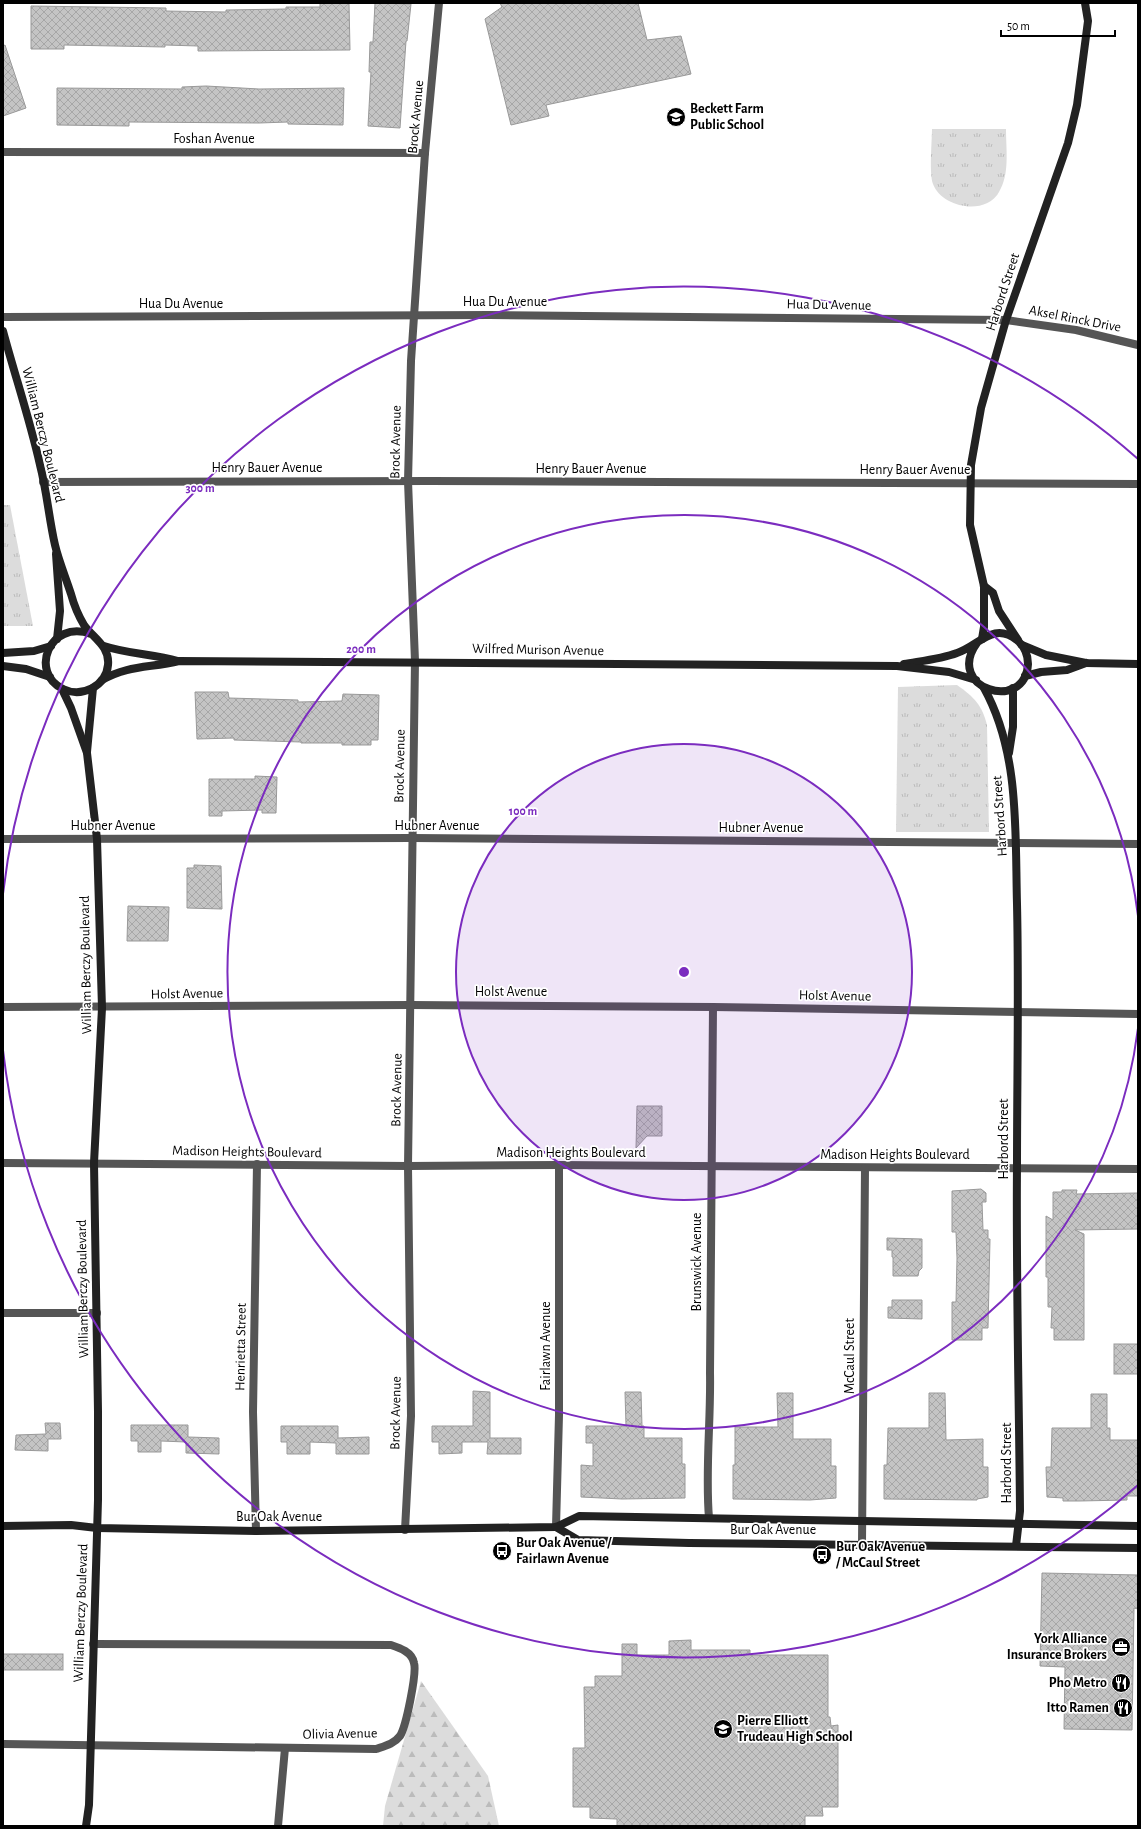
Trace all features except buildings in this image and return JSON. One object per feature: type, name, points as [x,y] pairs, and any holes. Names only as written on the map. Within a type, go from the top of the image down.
[{"type":"street","name":"Brock Avenue","points":[[405,1530],[411,1416],[408,1166],[415,661],[408,481],[412,361],[425,153],[439,3]]},
{"type":"street","name":"Harbord Street","points":[[980,641],[984,621],[984,586],[970,525],[971,464],[981,408],[1006,320],[1068,143],[1078,97],[1085,51],[1087,5]]},
{"type":"street","name":"Foshan Avenue","points":[[3,152],[425,153]]},
{"type":"street","name":"Hua Du Avenue","points":[[3,317],[498,315],[1006,320]]},
{"type":"street","name":"Aksel Rinck Drive","points":[[1006,320],[1076,330],[1138,345]]},
{"type":"street","name":"William Berczy Boulevard","points":[[3,331],[43,482],[56,547],[75,608],[91,634]]},
{"type":"street","name":"Henry Bauer Avenue","points":[[43,482],[408,481],[1138,484]]},
{"type":"street","name":"William Berczy Boulevard","points":[[56,547],[56,571],[60,611],[57,639]]},
{"type":"street","name":"Harbord Street","points":[[984,586],[993,593],[999,611],[1020,643]]},
{"type":"street","points":[[3,666],[26,669],[50,677],[62,689],[78,692],[93,688],[102,680],[108,663],[104,646],[91,634],[82,631],[73,631],[57,639],[51,646],[46,661],[50,677]]},
{"type":"street","points":[[1086,663],[1067,670],[1041,672],[1025,676],[1013,688],[1001,692],[990,691],[984,688],[976,680],[970,669],[972,649],[980,641],[997,633],[1005,634],[1046,655],[1086,663],[1138,664]]},
{"type":"street","name":"Wilfred Murison Avenue","points":[[897,666],[958,653],[980,641]]},
{"type":"street","points":[[1020,643],[1028,660],[1025,676]]},
{"type":"street","points":[[3,653],[34,651],[51,646]]},
{"type":"street","name":"Wilfred Murison Avenue","points":[[104,646],[130,653],[158,655],[179,661]]},
{"type":"street","name":"Wilfred Murison Avenue","points":[[102,680],[130,668],[157,666],[179,661],[415,661],[897,666],[949,672],[976,680]]},
{"type":"street","name":"William Berczy Boulevard","points":[[86,1826],[89,1805],[97,1528],[98,1411],[94,1163],[102,1008],[97,839],[87,753],[93,688]]},
{"type":"street","name":"Harbord Street","points":[[984,688],[997,712],[1008,754],[1016,842],[1018,1012],[1017,1168],[1020,1418],[1019,1524],[1016,1546]]},
{"type":"street","name":"Harbord Street","points":[[1008,754],[1013,727],[1013,688]]},
{"type":"street","name":"William Berczy Boulevard","points":[[62,689],[71,708],[87,753]]},
{"type":"street","name":"Hubner Avenue","points":[[3,839],[412,838],[1138,844]]},
{"type":"street","name":"Holst Avenue","points":[[3,1007],[102,1008],[411,1005],[712,1007],[1138,1014]]},
{"type":"street","name":"Brunswick Avenue","points":[[709,1518],[712,1007]]},
{"type":"street","name":"Madison Heights Boulevard","points":[[3,1163],[408,1166],[558,1165],[710,1168],[1138,1169]]},
{"type":"street","name":"Henrietta Street","points":[[256,1531],[253,1412],[257,1164]]},
{"type":"street","name":"Fairlawn Avenue","points":[[556,1527],[559,1415],[558,1165]]},
{"type":"street","name":"McCaul Street","points":[[862,1544],[865,1168]]},
{"type":"street","points":[[3,1313],[97,1313]]},
{"type":"street","name":"Bur Oak Avenue","points":[[3,1526],[71,1525],[97,1528],[256,1531],[405,1530],[556,1527],[579,1516],[1138,1526]]},
{"type":"street","name":"Bur Oak Avenue","points":[[556,1527],[578,1540],[689,1543],[1138,1548]]},
{"type":"street","name":"Olivia Avenue","points":[[3,1744],[376,1749],[390,1744],[400,1735],[415,1683],[414,1662],[405,1651],[391,1644],[93,1644]]},
{"type":"street","points":[[278,1826],[285,1748]]},
{"type":"green space","points":[[932,129],[1006,129],[1007,162],[1005,178],[999,192],[993,200],[975,206],[964,206],[945,199],[938,192],[933,184],[931,172]]},
{"type":"green space","points":[[3,505],[10,505],[33,626],[3,626]]},
{"type":"green space","points":[[957,685],[980,707],[987,725],[989,832],[896,832],[898,687]]},
{"type":"green space","points":[[421,1681],[488,1776],[499,1826],[383,1826],[385,1806]]},
{"type":"place","name":"Beckett Farm Public School","points":[[676,117]]},
{"type":"place","name":"Bur Oak Avenue / Fairlawn Avenue","points":[[502,1551]]},
{"type":"place","name":"Bur Oak Avenue / McCaul Street","points":[[822,1555]]},
{"type":"place","name":"York Alliance Insurance Brokers","points":[[1121,1647]]},
{"type":"place","name":"Pho Metro","points":[[1121,1683]]},
{"type":"place","name":"Itto Ramen","points":[[1123,1708]]},
{"type":"place","name":"Pierre Elliott Trudeau High School","points":[[723,1729]]}]
